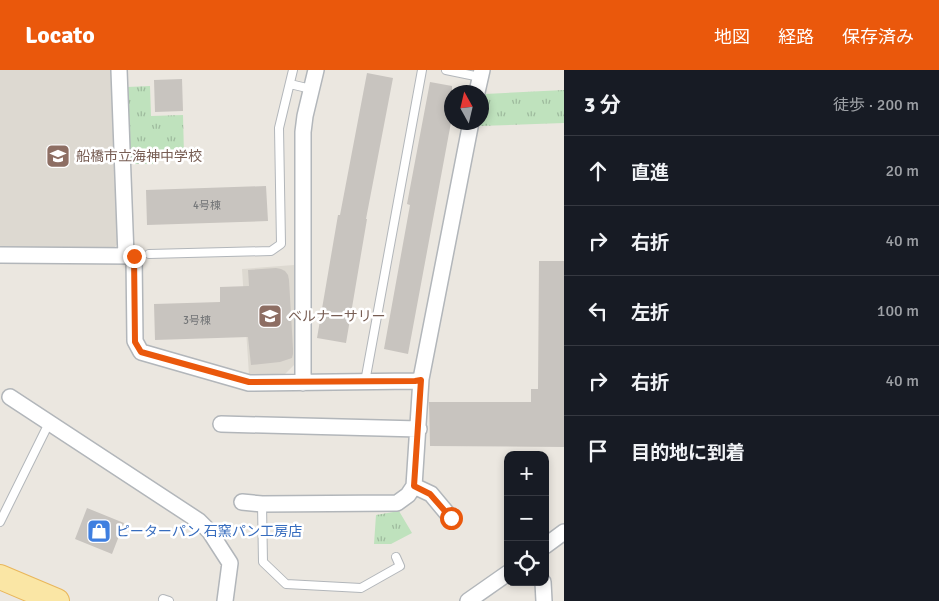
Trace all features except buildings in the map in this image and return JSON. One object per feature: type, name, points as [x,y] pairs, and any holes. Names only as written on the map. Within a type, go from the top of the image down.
[{"type":"main road","points":[[0,576],[57,601]]},
{"type":"street","points":[[120,70],[126,256]]},
{"type":"street","points":[[303,383],[303,132],[316,70]]},
{"type":"street","points":[[242,502],[262,504],[397,503],[408,495],[414,486],[421,380],[469,130]]},
{"type":"street","points":[[0,255],[134,256],[135,342],[141,352],[249,382],[303,383],[421,380]]},
{"type":"street","points":[[10,397],[199,521],[210,532],[230,563],[226,601]]},
{"type":"street","points":[[221,424],[419,429]]},
{"type":"street","points":[[414,486],[430,494],[451,518]]},
{"type":"street","points":[[549,543],[564,532]]},
{"type":"street","points":[[468,601],[504,576]]},
{"type":"street","points":[[544,586],[544,601]]},
{"type":"lane","points":[[149,254],[271,250],[281,244],[279,128],[293,70]]},
{"type":"lane","points":[[365,382],[422,70]]},
{"type":"lane","points":[[446,70],[481,73]]},
{"type":"lane","points":[[290,84],[311,89]]},
{"type":"lane","points":[[0,522],[49,423]]},
{"type":"lane","points":[[262,504],[264,562],[286,584],[361,588],[400,566],[396,557]]},
{"type":"shaded area","name":"船橋市立海神中学校","points":[[0,70],[113,70],[120,242],[110,251],[0,249]]},
{"type":"shaded area","name":"ベルナーサリー","points":[[294,265],[296,363],[283,376],[249,375],[242,269]]},
{"type":"green space","points":[[150,86],[151,116],[183,115],[184,155],[155,156],[155,164],[129,164],[127,87]]},
{"type":"green space","points":[[564,90],[564,123],[489,126],[489,94]]},
{"type":"green space","points":[[399,511],[412,533],[391,544],[374,544],[376,515]]},
{"type":"place","name":"船橋市立海神中学校","points":[[58,156]]},
{"type":"place","name":"ベルナーサリー","points":[[270,316]]},
{"type":"place","name":"ピーターパン 石窯パン工房店","points":[[99,531]]},
{"type":"route","points":[[134,256],[135,342],[141,352],[249,382],[303,383],[421,380],[414,486],[430,494],[451,518]]}]
